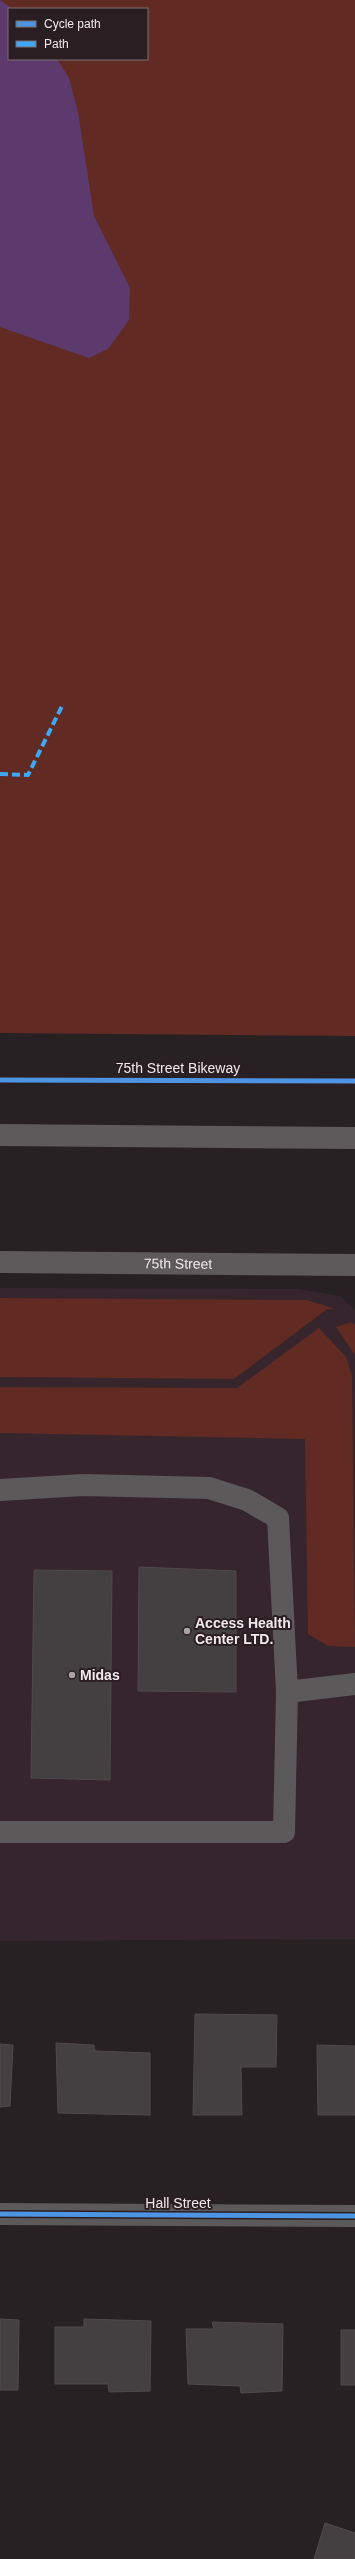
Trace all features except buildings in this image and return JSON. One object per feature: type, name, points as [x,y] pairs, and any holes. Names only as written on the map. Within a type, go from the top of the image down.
[{"type":"main road","points":[[0,1135],[355,1138]]},
{"type":"main road","name":"75th Street","points":[[0,1262],[355,1265]]},
{"type":"street","points":[[0,1490],[83,1485],[209,1488],[247,1500],[278,1518],[287,1692],[284,1832],[0,1832]]},
{"type":"street","points":[[287,1692],[355,1684]]},
{"type":"street","name":"Hall Street","points":[[0,2214],[355,2216]]},
{"type":"shaded area","points":[[0,0],[355,0],[355,1036],[0,1033]]},
{"type":"shaded area","points":[[0,0],[12,8],[8,8],[8,60],[58,60],[69,78],[78,112],[94,216],[130,288],[129,320],[108,349],[89,358],[0,327]]},
{"type":"shaded area","points":[[0,1288],[299,1289],[340,1296],[355,1310],[355,1939],[0,1941]]},
{"type":"shaded area","points":[[0,1298],[307,1300],[335,1309],[327,1309],[234,1379],[0,1377]]},
{"type":"shaded area","points":[[352,1322],[355,1325],[355,1355],[336,1327]]},
{"type":"shaded area","points":[[319,1328],[346,1357],[352,1376],[355,1647],[328,1646],[308,1634],[305,1439],[0,1433],[0,1387],[237,1388]]},
{"type":"marked path","points":[[0,774],[28,775],[63,704]]},
{"type":"cycle path","name":"75th Street Bikeway","points":[[0,1080],[355,1081]]},
{"type":"cycle path","points":[[0,2214],[355,2216]]},
{"type":"place","name":"Access Health Center LTD.","points":[[187,1631]]},
{"type":"place","name":"Midas","points":[[72,1675]]}]
